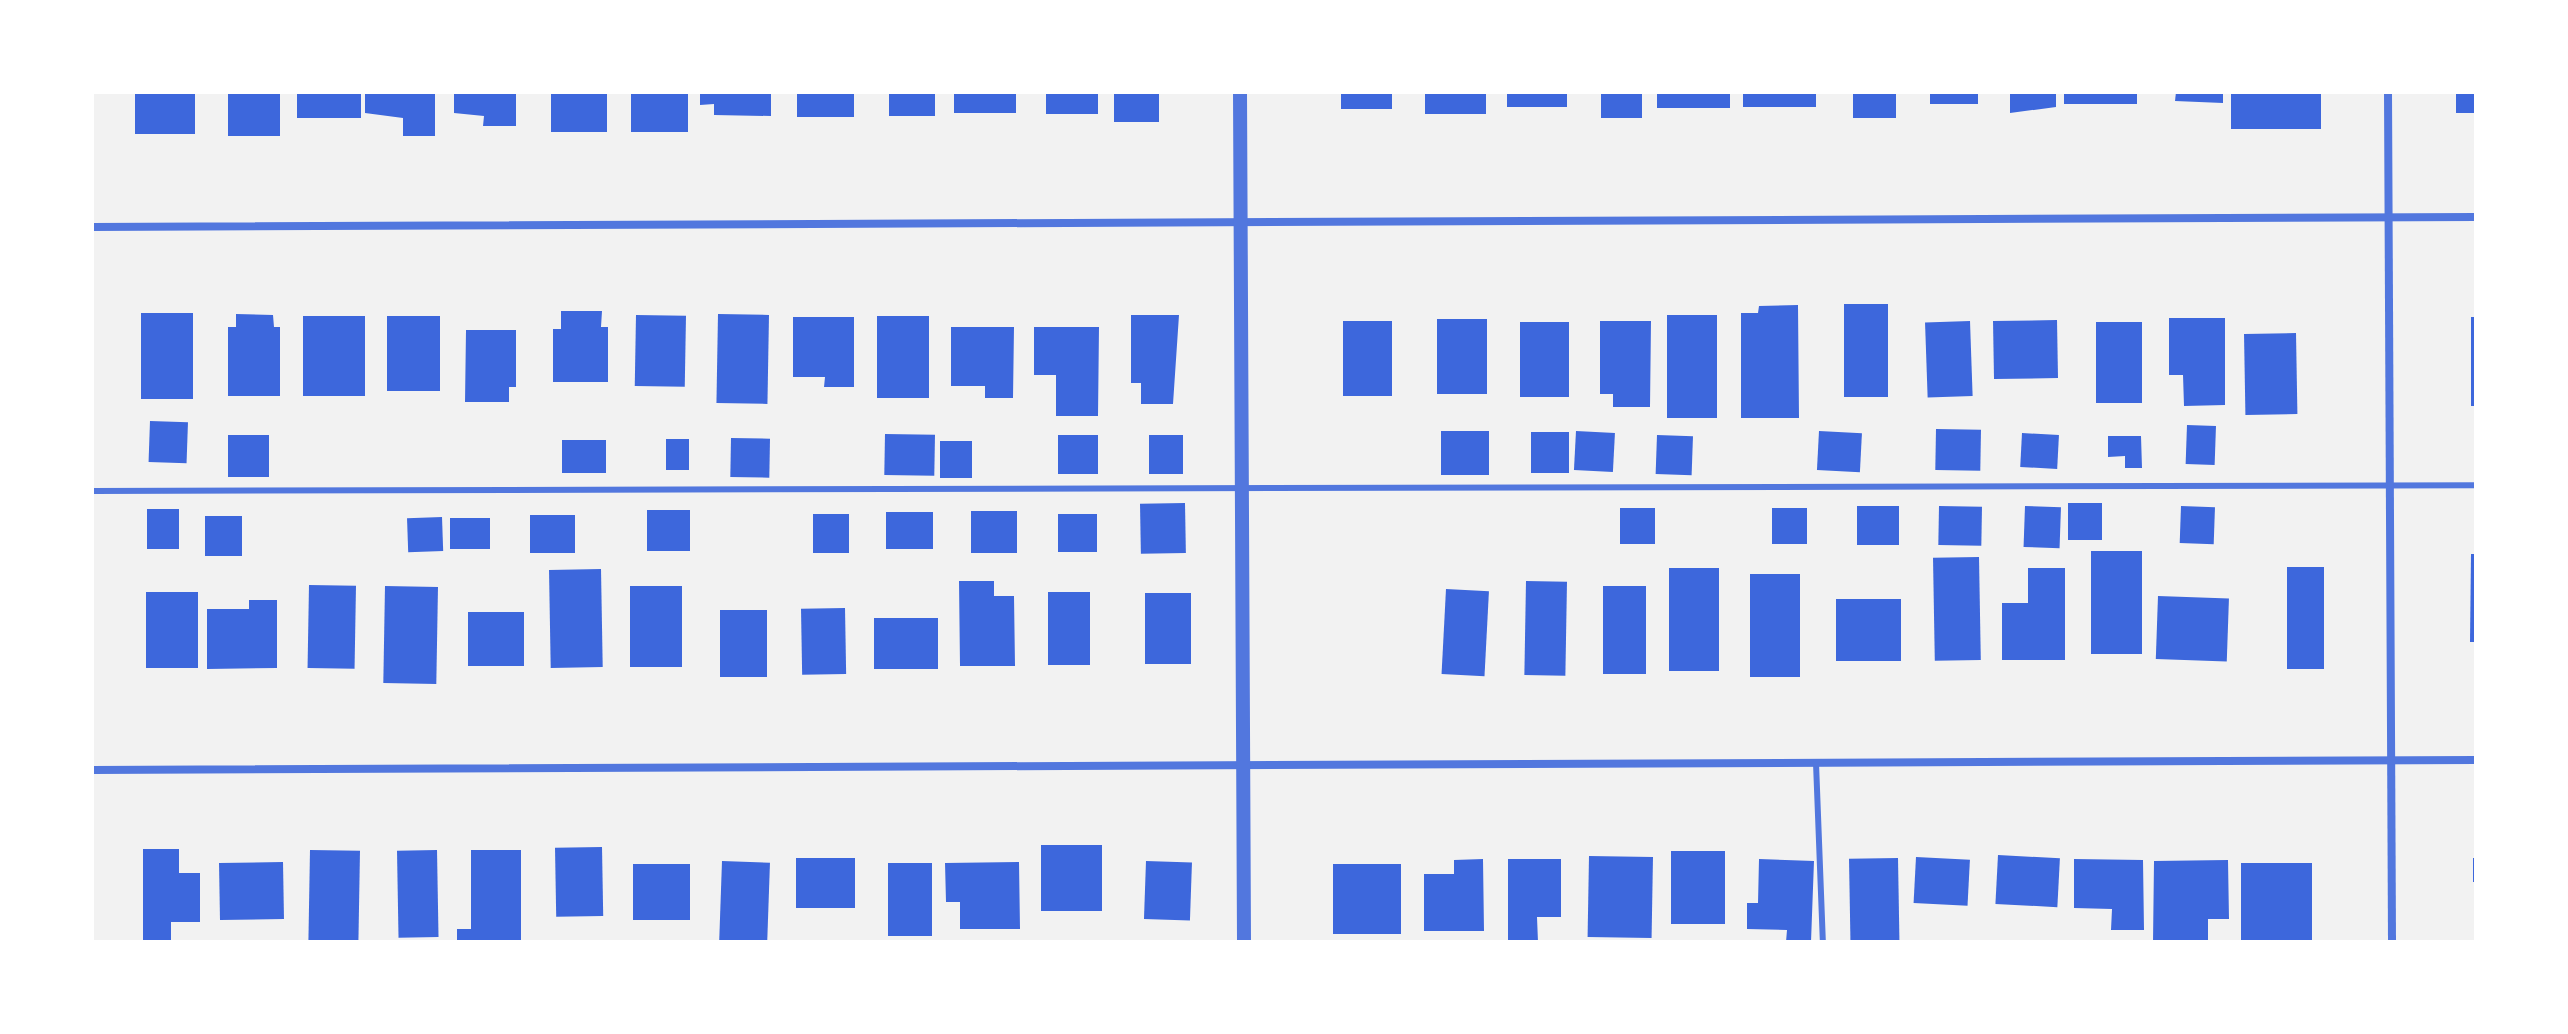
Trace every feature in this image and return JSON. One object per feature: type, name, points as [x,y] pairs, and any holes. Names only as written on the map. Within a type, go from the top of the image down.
[{"type":"street","points":[[1240,92],[1244,942]]},
{"type":"street","points":[[2388,92],[2392,942]]},
{"type":"street","points":[[92,227],[2476,217]]},
{"type":"street","points":[[92,770],[2476,760]]},
{"type":"lane","points":[[92,491],[2476,485]]},
{"type":"lane","points":[[1816,763],[1823,942]]},
{"type":"building","points":[[135,92],[195,92],[195,134],[135,134]]},
{"type":"building","points":[[228,92],[280,92],[280,136],[228,136]]},
{"type":"building","points":[[297,92],[361,92],[361,118],[297,118]]},
{"type":"building","points":[[365,92],[435,92],[435,136],[403,136],[403,118],[365,113]]},
{"type":"building","points":[[454,92],[516,92],[516,126],[483,126],[484,116],[454,113]]},
{"type":"building","points":[[551,92],[607,92],[607,132],[551,132]]},
{"type":"building","points":[[631,92],[688,92],[688,132],[631,132]]},
{"type":"building","points":[[700,92],[771,92],[771,116],[714,115],[714,104],[700,105]]},
{"type":"building","points":[[797,92],[854,92],[854,117],[797,117]]},
{"type":"building","points":[[889,92],[935,92],[935,116],[889,116]]},
{"type":"building","points":[[954,92],[1016,92],[1016,113],[954,113]]},
{"type":"building","points":[[1046,92],[1098,92],[1098,114],[1046,114]]},
{"type":"building","points":[[1114,92],[1159,92],[1159,122],[1114,122]]},
{"type":"building","points":[[1341,92],[1392,92],[1392,109],[1341,109]]},
{"type":"building","points":[[1425,92],[1486,92],[1486,114],[1425,114]]},
{"type":"building","points":[[1507,92],[1567,92],[1567,107],[1507,107]]},
{"type":"building","points":[[1601,92],[1642,92],[1642,118],[1601,118]]},
{"type":"building","points":[[1657,92],[1730,92],[1730,108],[1657,108]]},
{"type":"building","points":[[1743,92],[1816,92],[1816,107],[1743,107]]},
{"type":"building","points":[[1853,92],[1896,92],[1896,118],[1853,118]]},
{"type":"building","points":[[1930,92],[1978,92],[1978,104],[1930,104]]},
{"type":"building","points":[[2010,92],[2056,92],[2056,107],[2010,113]]},
{"type":"building","points":[[2064,92],[2137,92],[2137,104],[2064,104]]},
{"type":"building","points":[[2176,92],[2223,92],[2223,103],[2175,101]]},
{"type":"building","points":[[2231,92],[2321,92],[2321,129],[2231,129]]},
{"type":"building","points":[[2456,92],[2476,92],[2476,113],[2456,113]]},
{"type":"building","points":[[1844,304],[1888,304],[1888,397],[1844,397]]},
{"type":"building","points":[[1798,305],[1799,418],[1741,418],[1741,313],[1758,313],[1759,306]]},
{"type":"building","points":[[561,311],[602,311],[601,327],[608,327],[608,382],[553,382],[553,329],[561,329]]},
{"type":"building","points":[[141,313],[193,313],[193,399],[141,399]]},
{"type":"building","points":[[236,314],[273,315],[274,327],[280,327],[280,396],[228,396],[228,327],[236,327]]},
{"type":"building","points":[[718,314],[769,315],[767,404],[716,403]]},
{"type":"building","points":[[636,315],[686,316],[685,387],[635,386]]},
{"type":"building","points":[[1131,315],[1179,315],[1173,404],[1141,404],[1141,383],[1131,383]]},
{"type":"building","points":[[1667,315],[1717,315],[1717,418],[1667,418]]},
{"type":"building","points":[[303,316],[365,316],[365,396],[303,396]]},
{"type":"building","points":[[387,316],[440,316],[440,391],[387,391]]},
{"type":"building","points":[[877,316],[929,316],[929,398],[877,398]]},
{"type":"building","points":[[793,317],[854,317],[854,387],[824,387],[825,377],[793,377]]},
{"type":"building","points":[[2471,317],[2476,317],[2476,406],[2471,406]]},
{"type":"building","points":[[2169,318],[2225,318],[2225,405],[2184,406],[2183,375],[2169,375]]},
{"type":"building","points":[[1437,319],[1487,319],[1487,394],[1437,394]]},
{"type":"building","points":[[2057,320],[2058,378],[1994,379],[1993,321]]},
{"type":"building","points":[[1343,321],[1392,321],[1392,396],[1343,396]]},
{"type":"building","points":[[1600,321],[1651,321],[1650,407],[1613,407],[1613,394],[1600,394]]},
{"type":"building","points":[[1970,321],[1973,396],[1928,398],[1925,323]]},
{"type":"building","points":[[1520,322],[1569,322],[1569,397],[1520,397]]},
{"type":"building","points":[[2096,322],[2142,322],[2142,403],[2096,403]]},
{"type":"building","points":[[951,327],[1014,327],[1013,398],[985,398],[985,386],[951,386]]},
{"type":"building","points":[[1034,327],[1099,327],[1098,416],[1056,416],[1056,375],[1034,375]]},
{"type":"building","points":[[466,330],[516,330],[516,387],[509,387],[509,402],[465,402]]},
{"type":"building","points":[[2296,333],[2297,414],[2245,415],[2244,334]]},
{"type":"building","points":[[150,421],[188,422],[187,463],[149,462]]},
{"type":"building","points":[[2187,425],[2216,426],[2215,465],[2186,464]]},
{"type":"building","points":[[1936,429],[1981,430],[1980,471],[1935,470]]},
{"type":"building","points":[[1441,431],[1489,431],[1489,475],[1441,475]]},
{"type":"building","points":[[1576,431],[1615,433],[1613,472],[1574,470]]},
{"type":"building","points":[[1819,431],[1862,433],[1860,472],[1817,470]]},
{"type":"building","points":[[1531,432],[1569,432],[1569,473],[1531,473]]},
{"type":"building","points":[[2022,433],[2059,435],[2057,469],[2020,467]]},
{"type":"building","points":[[885,434],[935,435],[934,476],[884,475]]},
{"type":"building","points":[[228,435],[269,435],[269,477],[228,477]]},
{"type":"building","points":[[1058,435],[1098,435],[1098,474],[1058,474]]},
{"type":"building","points":[[1149,435],[1183,435],[1183,474],[1149,474]]},
{"type":"building","points":[[1657,435],[1693,436],[1692,475],[1656,474]]},
{"type":"building","points":[[2108,436],[2141,436],[2142,468],[2125,468],[2125,456],[2108,457]]},
{"type":"building","points":[[731,438],[770,439],[769,478],[730,477]]},
{"type":"building","points":[[666,439],[689,439],[689,470],[666,470]]},
{"type":"building","points":[[562,440],[606,440],[606,473],[562,473]]},
{"type":"building","points":[[940,441],[972,441],[972,478],[940,478]]},
{"type":"building","points":[[1185,503],[1186,553],[1141,554],[1140,504]]},
{"type":"building","points":[[2068,503],[2102,503],[2102,540],[2068,540]]},
{"type":"building","points":[[1857,506],[1899,506],[1899,545],[1857,545]]},
{"type":"building","points":[[1939,506],[1982,507],[1981,546],[1938,545]]},
{"type":"building","points":[[2025,506],[2061,507],[2060,548],[2024,547]]},
{"type":"building","points":[[2181,506],[2215,507],[2214,544],[2180,543]]},
{"type":"building","points":[[1620,508],[1655,508],[1655,544],[1620,544]]},
{"type":"building","points":[[1772,508],[1807,508],[1807,544],[1772,544]]},
{"type":"building","points":[[147,509],[179,509],[179,549],[147,549]]},
{"type":"building","points":[[647,510],[690,510],[690,551],[647,551]]},
{"type":"building","points":[[971,511],[1017,511],[1017,553],[971,553]]},
{"type":"building","points":[[886,512],[933,512],[933,549],[886,549]]},
{"type":"building","points":[[813,514],[849,514],[849,553],[813,553]]},
{"type":"building","points":[[1058,514],[1097,514],[1097,552],[1058,552]]},
{"type":"building","points":[[530,515],[575,515],[575,553],[530,553]]},
{"type":"building","points":[[205,516],[242,516],[242,556],[205,556]]},
{"type":"building","points":[[442,517],[443,551],[408,552],[407,518]]},
{"type":"building","points":[[450,518],[490,518],[490,549],[450,549]]},
{"type":"building","points":[[2091,551],[2142,551],[2142,654],[2091,654]]},
{"type":"building","points":[[2471,554],[2476,554],[2476,642],[2470,642]]},
{"type":"building","points":[[1979,557],[1981,660],[1935,661],[1933,558]]},
{"type":"building","points":[[2287,567],[2324,567],[2324,669],[2287,669]]},
{"type":"building","points":[[1669,568],[1719,568],[1719,671],[1669,671]]},
{"type":"building","points":[[2028,568],[2065,568],[2065,660],[2002,660],[2002,603],[2028,603]]},
{"type":"building","points":[[601,569],[603,667],[551,668],[549,570]]},
{"type":"building","points":[[1750,574],[1800,574],[1800,677],[1750,677]]},
{"type":"building","points":[[959,581],[994,581],[994,596],[1014,596],[1015,666],[960,666]]},
{"type":"building","points":[[1526,581],[1567,582],[1565,676],[1524,675]]},
{"type":"building","points":[[309,585],[356,586],[355,669],[308,668]]},
{"type":"building","points":[[385,586],[438,587],[436,684],[383,683]]},
{"type":"building","points":[[630,586],[682,586],[682,667],[630,667]]},
{"type":"building","points":[[1603,586],[1646,586],[1646,674],[1603,674]]},
{"type":"building","points":[[1446,589],[1489,591],[1484,676],[1442,674]]},
{"type":"building","points":[[146,592],[198,592],[198,668],[146,668]]},
{"type":"building","points":[[1048,592],[1090,592],[1090,665],[1048,665]]},
{"type":"building","points":[[1145,593],[1191,593],[1191,664],[1145,664]]},
{"type":"building","points":[[2158,596],[2229,598],[2227,661],[2156,659]]},
{"type":"building","points":[[1836,599],[1901,599],[1901,661],[1836,661]]},
{"type":"building","points":[[249,600],[277,600],[277,668],[207,669],[207,609],[249,609]]},
{"type":"building","points":[[845,608],[846,674],[802,675],[801,609]]},
{"type":"building","points":[[720,610],[767,610],[767,677],[720,677]]},
{"type":"building","points":[[468,612],[524,612],[524,666],[468,666]]},
{"type":"building","points":[[874,618],[938,618],[938,669],[874,669]]},
{"type":"building","points":[[1041,845],[1102,845],[1102,911],[1041,911]]},
{"type":"building","points":[[602,847],[603,916],[556,917],[555,848]]},
{"type":"building","points":[[143,849],[179,849],[179,873],[200,873],[200,922],[171,922],[171,942],[143,942]]},
{"type":"building","points":[[310,850],[360,851],[358,942],[308,941]]},
{"type":"building","points":[[437,850],[439,937],[399,938],[397,851]]},
{"type":"building","points":[[471,850],[521,850],[521,942],[457,942],[457,929],[471,929]]},
{"type":"building","points":[[1671,851],[1725,851],[1725,924],[1671,924]]},
{"type":"building","points":[[1998,855],[2060,858],[2057,907],[1995,904]]},
{"type":"building","points":[[1589,856],[1653,857],[1652,938],[1588,937]]},
{"type":"building","points":[[1916,857],[1970,860],[1968,906],[1914,903]]},
{"type":"building","points":[[796,858],[855,858],[855,908],[796,908]]},
{"type":"building","points":[[1898,858],[1899,942],[1850,942],[1849,859]]},
{"type":"building","points":[[2473,858],[2476,858],[2476,882],[2473,882]]},
{"type":"building","points":[[1483,859],[1484,931],[1424,931],[1424,874],[1454,874],[1454,860]]},
{"type":"building","points":[[1508,859],[1561,859],[1561,917],[1537,917],[1538,942],[1508,942]]},
{"type":"building","points":[[1759,859],[1814,861],[1811,942],[1786,942],[1787,930],[1747,929],[1747,903],[1758,903]]},
{"type":"building","points":[[2074,859],[2143,860],[2144,930],[2111,930],[2112,909],[2074,908]]},
{"type":"building","points":[[2228,860],[2229,919],[2208,919],[2208,942],[2153,942],[2154,861]]},
{"type":"building","points":[[722,861],[770,863],[767,942],[719,941]]},
{"type":"building","points":[[1146,861],[1192,863],[1190,921],[1144,919]]},
{"type":"building","points":[[283,862],[284,919],[220,920],[219,863]]},
{"type":"building","points":[[1019,862],[1020,929],[960,929],[960,902],[946,902],[945,863]]},
{"type":"building","points":[[888,863],[932,863],[932,936],[888,936]]},
{"type":"building","points":[[2241,863],[2312,863],[2312,942],[2241,942]]},
{"type":"building","points":[[633,864],[690,864],[690,920],[633,920]]},
{"type":"building","points":[[1333,864],[1401,864],[1401,934],[1333,934]]}]
